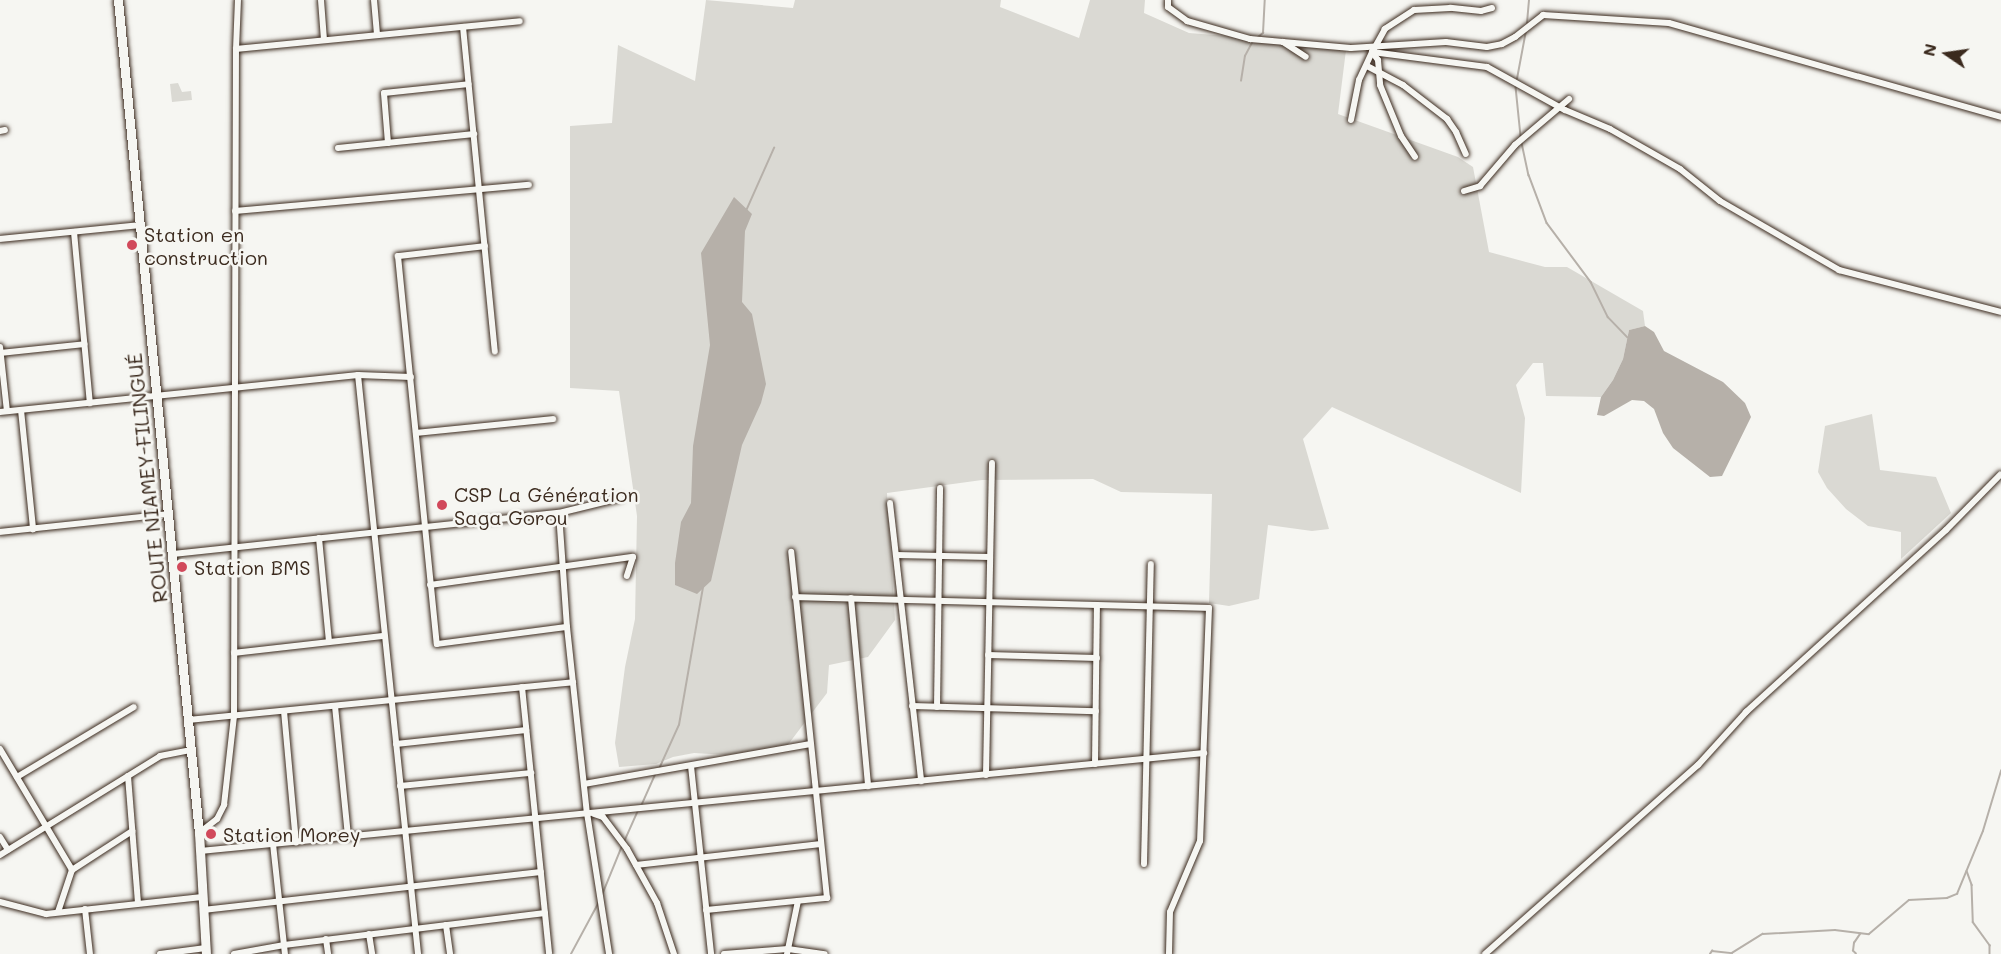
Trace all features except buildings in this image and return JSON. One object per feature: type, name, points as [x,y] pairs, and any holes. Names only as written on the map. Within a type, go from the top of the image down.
[{"type":"main road","name":"ROUTE NIAMEY-FILINGUÉ","points":[[118,0],[199,833],[206,951]]},
{"type":"street","points":[[199,833],[217,819],[224,805],[234,716],[235,211],[238,0]]},
{"type":"street","points":[[321,0],[324,40]]},
{"type":"street","points":[[374,0],[377,35]]},
{"type":"street","points":[[1168,0],[1168,7],[1187,21],[1250,39],[1373,49],[1487,67],[1558,107],[1610,129],[1680,169],[1720,201],[1839,270],[2001,312]]},
{"type":"street","points":[[1351,120],[1359,80],[1385,29],[1414,10],[1450,8],[1481,11],[1492,8]]},
{"type":"street","points":[[1373,49],[1420,43],[1487,47],[1502,44],[1543,15],[1669,23],[2001,117]]},
{"type":"street","points":[[236,49],[520,21]]},
{"type":"street","points":[[463,27],[495,351]]},
{"type":"street","points":[[1284,42],[1306,57]]},
{"type":"street","points":[[1373,49],[1377,60],[1380,85],[1401,136],[1415,157]]},
{"type":"street","points":[[1367,66],[1403,85],[1447,119],[1466,154]]},
{"type":"street","points":[[388,143],[384,93],[469,84]]},
{"type":"street","points":[[1464,190],[1480,186],[1515,145],[1569,99]]},
{"type":"street","points":[[338,148],[474,134]]},
{"type":"street","points":[[235,211],[529,185]]},
{"type":"street","points":[[0,240],[140,225]]},
{"type":"street","points":[[74,232],[90,403]]},
{"type":"street","points":[[485,246],[398,256],[437,644],[567,627]]},
{"type":"street","points":[[0,353],[85,344]]},
{"type":"street","points":[[0,347],[3,412],[358,375],[411,377]]},
{"type":"street","points":[[358,375],[418,954]]},
{"type":"street","points":[[21,410],[33,529]]},
{"type":"street","points":[[416,433],[553,419]]},
{"type":"street","points":[[986,775],[992,463]]},
{"type":"street","points":[[1485,954],[1698,765],[1746,712],[1929,546],[2001,474]]},
{"type":"street","points":[[937,706],[940,488]]},
{"type":"street","points":[[173,554],[559,513],[620,498]]},
{"type":"street","points":[[890,503],[921,781]]},
{"type":"street","points":[[0,532],[169,513]]},
{"type":"street","points":[[559,513],[567,627],[587,813],[609,954]]},
{"type":"street","points":[[319,538],[329,642]]},
{"type":"street","points":[[706,910],[827,898],[791,552]]},
{"type":"street","points":[[896,555],[990,557]]},
{"type":"street","points":[[430,585],[633,557],[627,576]]},
{"type":"street","points":[[1144,864],[1151,564]]},
{"type":"street","points":[[795,597],[1209,608],[1200,841],[1170,912],[1169,954]]},
{"type":"street","points":[[851,598],[868,786]]},
{"type":"street","points":[[1095,764],[1098,605]]},
{"type":"street","points":[[234,653],[384,636]]},
{"type":"street","points":[[988,655],[1097,658]]},
{"type":"street","points":[[188,720],[573,682]]},
{"type":"street","points":[[522,687],[548,954]]},
{"type":"street","points":[[335,706],[348,837]]},
{"type":"street","points":[[912,706],[1096,711]]},
{"type":"street","points":[[16,777],[134,707]]},
{"type":"street","points":[[284,711],[296,842]]},
{"type":"street","points":[[396,744],[526,730]]},
{"type":"street","points":[[584,784],[811,744]]},
{"type":"street","points":[[0,749],[72,870]]},
{"type":"street","points":[[0,855],[160,756],[191,750]]},
{"type":"street","points":[[200,851],[1204,753]]},
{"type":"street","points":[[691,765],[711,954]]},
{"type":"street","points":[[400,786],[531,773]]},
{"type":"street","points":[[128,776],[138,903]]},
{"type":"street","points":[[587,813],[603,817],[636,865],[657,903],[674,954]]},
{"type":"street","points":[[58,912],[72,870],[132,831]]},
{"type":"street","points":[[0,837],[8,850]]},
{"type":"street","points":[[273,844],[285,954]]},
{"type":"street","points":[[636,865],[821,844]]},
{"type":"street","points":[[203,910],[541,872]]},
{"type":"street","points":[[0,902],[46,914],[202,897]]},
{"type":"street","points":[[788,952],[798,901]]},
{"type":"street","points":[[85,909],[90,954]]},
{"type":"street","points":[[234,954],[326,939],[545,913]]},
{"type":"street","points":[[446,925],[450,954]]},
{"type":"street","points":[[369,934],[372,954]]},
{"type":"street","points":[[326,939],[328,954]]},
{"type":"street","points":[[160,954],[206,951]]},
{"type":"street","points":[[724,954],[788,952],[825,954]]},
{"type":"shaded area","points":[[706,0],[793,8],[795,0],[1001,0],[1000,7],[1079,38],[1090,0],[1145,0],[1144,13],[1189,33],[1293,41],[1346,50],[1338,114],[1458,157],[1473,167],[1489,252],[1545,267],[1567,267],[1643,311],[1645,326],[1629,330],[1623,359],[1613,380],[1601,397],[1546,396],[1543,363],[1533,363],[1516,385],[1525,418],[1521,493],[1332,407],[1303,439],[1329,529],[1312,531],[1268,525],[1259,599],[1229,606],[1209,603],[1212,494],[1121,492],[1093,479],[982,480],[887,493],[895,620],[868,657],[829,665],[827,693],[787,746],[727,755],[694,753],[673,757],[656,764],[619,767],[615,743],[625,667],[635,619],[637,516],[619,391],[570,388],[570,126],[612,123],[618,45],[695,81]]},
{"type":"shaded area","points":[[178,83],[182,92],[191,91],[192,100],[172,102],[170,84]]},
{"type":"shaded area","points":[[734,197],[752,214],[745,231],[742,302],[752,314],[766,384],[761,403],[742,445],[711,581],[697,594],[675,585],[675,563],[681,522],[691,503],[693,446],[710,345],[701,253]]},
{"type":"shaded area","points":[[1645,326],[1654,332],[1664,351],[1723,382],[1745,403],[1751,417],[1722,476],[1710,477],[1673,448],[1663,433],[1654,409],[1644,401],[1632,400],[1604,416],[1597,415],[1601,397],[1613,380],[1623,359],[1629,330]]},
{"type":"shaded area","points":[[1872,414],[1880,470],[1936,477],[1951,513],[1901,559],[1901,532],[1868,526],[1846,509],[1827,488],[1818,472],[1825,426]]},
{"type":"waterway","points":[[1257,38],[1263,33],[1265,0]]},
{"type":"waterway","points":[[1527,23],[1529,0]]},
{"type":"waterway","points":[[1517,79],[1526,31]]},
{"type":"waterway","points":[[1241,81],[1245,56],[1253,41]]},
{"type":"waterway","points":[[1516,87],[1521,136]]},
{"type":"waterway","points":[[1522,143],[1529,175],[1547,223],[1591,282],[1608,317],[1627,337]]},
{"type":"waterway","points":[[746,211],[774,148]]},
{"type":"waterway","points":[[659,769],[679,725],[703,588]]},
{"type":"waterway","points":[[1710,954],[1712,951],[1732,953],[1763,934],[1835,930],[1869,934],[1909,900],[1947,898],[1957,894],[1983,831],[2001,771]]},
{"type":"waterway","points":[[642,804],[656,773]]},
{"type":"waterway","points":[[624,842],[638,811]]},
{"type":"waterway","points":[[602,895],[622,846]]},
{"type":"waterway","points":[[1967,871],[1972,885],[1973,922],[1990,945],[1990,954]]},
{"type":"waterway","points":[[571,954],[599,902]]},
{"type":"waterway","points":[[1856,954],[1853,951],[1854,943],[1860,934]]},
{"type":"place","name":"Station en construction","points":[[132,245]]},
{"type":"place","name":"CSP La Génération Saga Gorou","points":[[442,505]]},
{"type":"place","name":"Station BMS","points":[[182,567]]},
{"type":"place","name":"Station Morey","points":[[211,834]]}]
